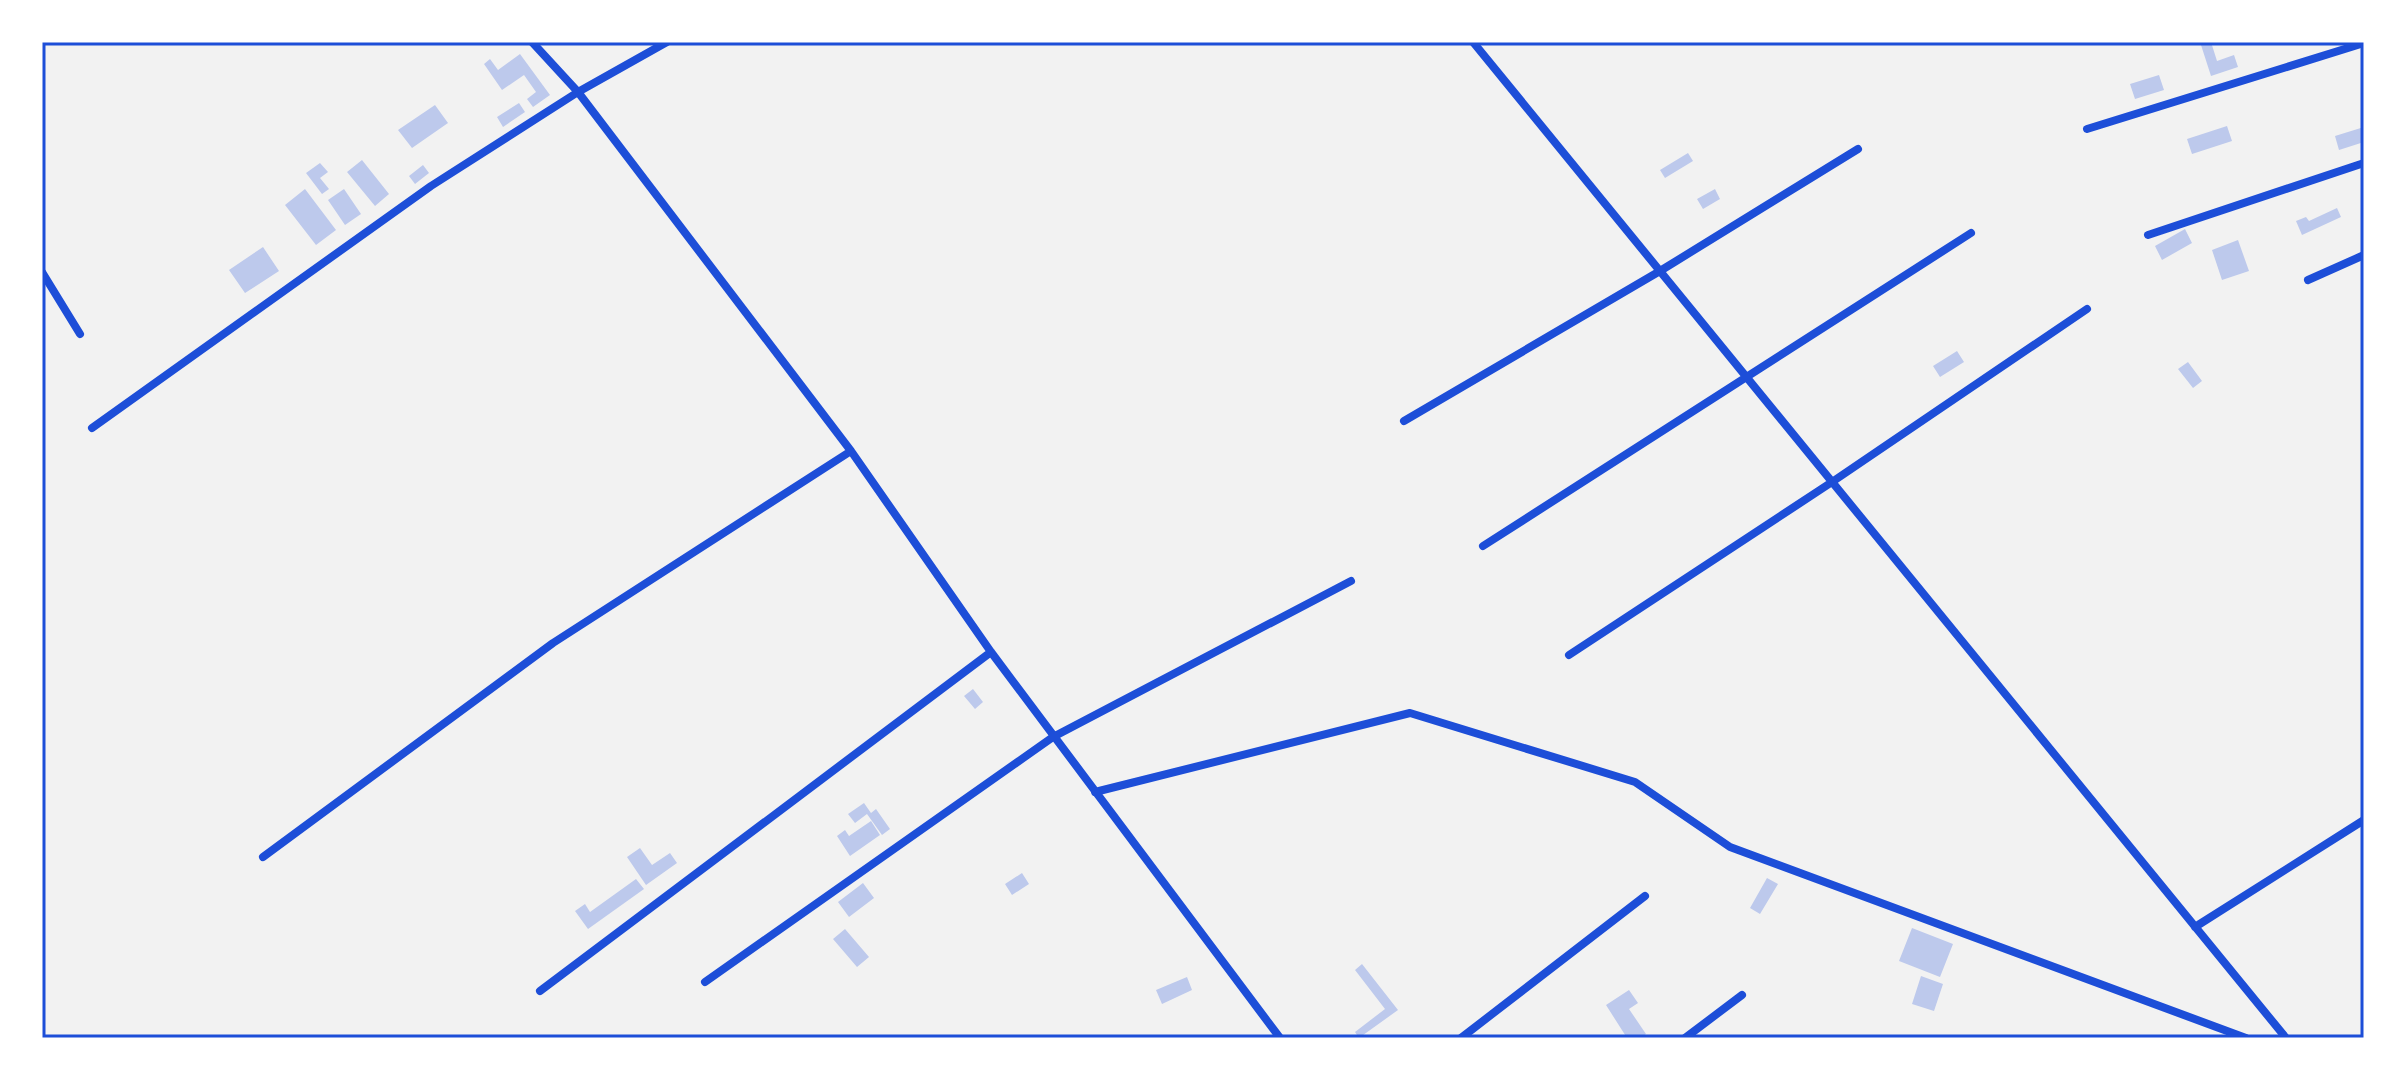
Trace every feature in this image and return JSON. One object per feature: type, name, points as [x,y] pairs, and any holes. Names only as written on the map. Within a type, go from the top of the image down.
[{"type":"street","points":[[532,42],[578,92],[851,451],[1053,737],[1280,1038]]},
{"type":"street","points":[[92,428],[431,186],[578,92],[667,42]]},
{"type":"street","points":[[1473,42],[2286,1038]]},
{"type":"street","points":[[2087,129],[2364,43]]},
{"type":"street","points":[[1404,421],[1660,271],[1858,149]]},
{"type":"street","points":[[2148,235],[2364,163]]},
{"type":"street","points":[[1483,546],[1971,233]]},
{"type":"street","points":[[2308,280],[2364,255]]},
{"type":"street","points":[[42,272],[80,334]]},
{"type":"street","points":[[1569,655],[2087,309]]},
{"type":"street","points":[[263,857],[553,643],[851,451]]},
{"type":"street","points":[[705,982],[1053,737],[1351,581]]},
{"type":"street","points":[[540,991],[991,652]]},
{"type":"street","points":[[1095,792],[1410,713],[1635,782],[1730,847],[2246,1038]]},
{"type":"street","points":[[2195,927],[2364,820]]},
{"type":"street","points":[[1461,1038],[1645,896]]},
{"type":"street","points":[[1685,1038],[1742,995]]},
{"type":"building","points":[[2211,42],[2217,61],[2234,55],[2238,67],[2211,76],[2201,45]]},
{"type":"building","points":[[520,54],[550,95],[533,107],[527,99],[536,92],[524,75],[502,90],[484,64],[490,59],[498,70]]},
{"type":"building","points":[[2159,75],[2164,90],[2135,99],[2130,84]]},
{"type":"building","points":[[519,103],[525,112],[503,127],[497,117]]},
{"type":"building","points":[[435,105],[448,123],[412,148],[398,130]]},
{"type":"building","points":[[2227,126],[2232,141],[2192,154],[2187,139]]},
{"type":"building","points":[[2364,127],[2364,142],[2339,150],[2335,136]]},
{"type":"building","points":[[1688,153],[1693,161],[1665,178],[1660,170]]},
{"type":"building","points":[[362,160],[389,194],[375,206],[347,172]]},
{"type":"building","points":[[320,163],[328,172],[320,178],[329,189],[322,194],[306,173]]},
{"type":"building","points":[[423,165],[429,173],[415,184],[409,176]]},
{"type":"building","points":[[305,189],[336,230],[316,245],[285,205]]},
{"type":"building","points":[[344,189],[361,214],[345,225],[328,200]]},
{"type":"building","points":[[1715,189],[1720,199],[1703,209],[1697,199]]},
{"type":"building","points":[[2337,208],[2341,217],[2302,235],[2296,221],[2306,217],[2309,221]]},
{"type":"building","points":[[2185,229],[2192,243],[2162,260],[2155,246]]},
{"type":"building","points":[[2238,240],[2249,271],[2222,280],[2212,250]]},
{"type":"building","points":[[263,247],[279,271],[245,293],[229,270]]},
{"type":"building","points":[[1957,351],[1964,362],[1940,377],[1933,366]]},
{"type":"building","points":[[2188,362],[2202,381],[2193,388],[2178,369]]},
{"type":"building","points":[[973,689],[983,702],[975,709],[964,696]]},
{"type":"building","points":[[864,803],[871,813],[876,809],[890,829],[882,835],[867,814],[855,823],[848,814]]},
{"type":"building","points":[[871,821],[880,835],[850,856],[837,836],[845,830],[849,836]]},
{"type":"building","points":[[640,848],[652,865],[670,853],[677,863],[646,885],[627,857]]},
{"type":"building","points":[[1022,873],[1029,884],[1012,895],[1005,884]]},
{"type":"building","points":[[1767,878],[1778,884],[1760,914],[1750,908]]},
{"type":"building","points":[[636,879],[644,889],[588,929],[575,911],[585,904],[590,912]]},
{"type":"building","points":[[863,883],[874,898],[849,917],[838,902]]},
{"type":"building","points":[[1912,928],[1953,944],[1940,977],[1899,961]]},
{"type":"building","points":[[845,929],[869,957],[857,967],[833,939]]},
{"type":"building","points":[[1362,964],[1398,1010],[1359,1038],[1355,1032],[1385,1009],[1355,970]]},
{"type":"building","points":[[1921,976],[1943,984],[1934,1011],[1912,1004]]},
{"type":"building","points":[[1187,977],[1192,990],[1162,1004],[1156,990]]},
{"type":"building","points":[[1629,990],[1638,1003],[1629,1009],[1646,1034],[1640,1038],[1627,1038],[1606,1005]]}]
